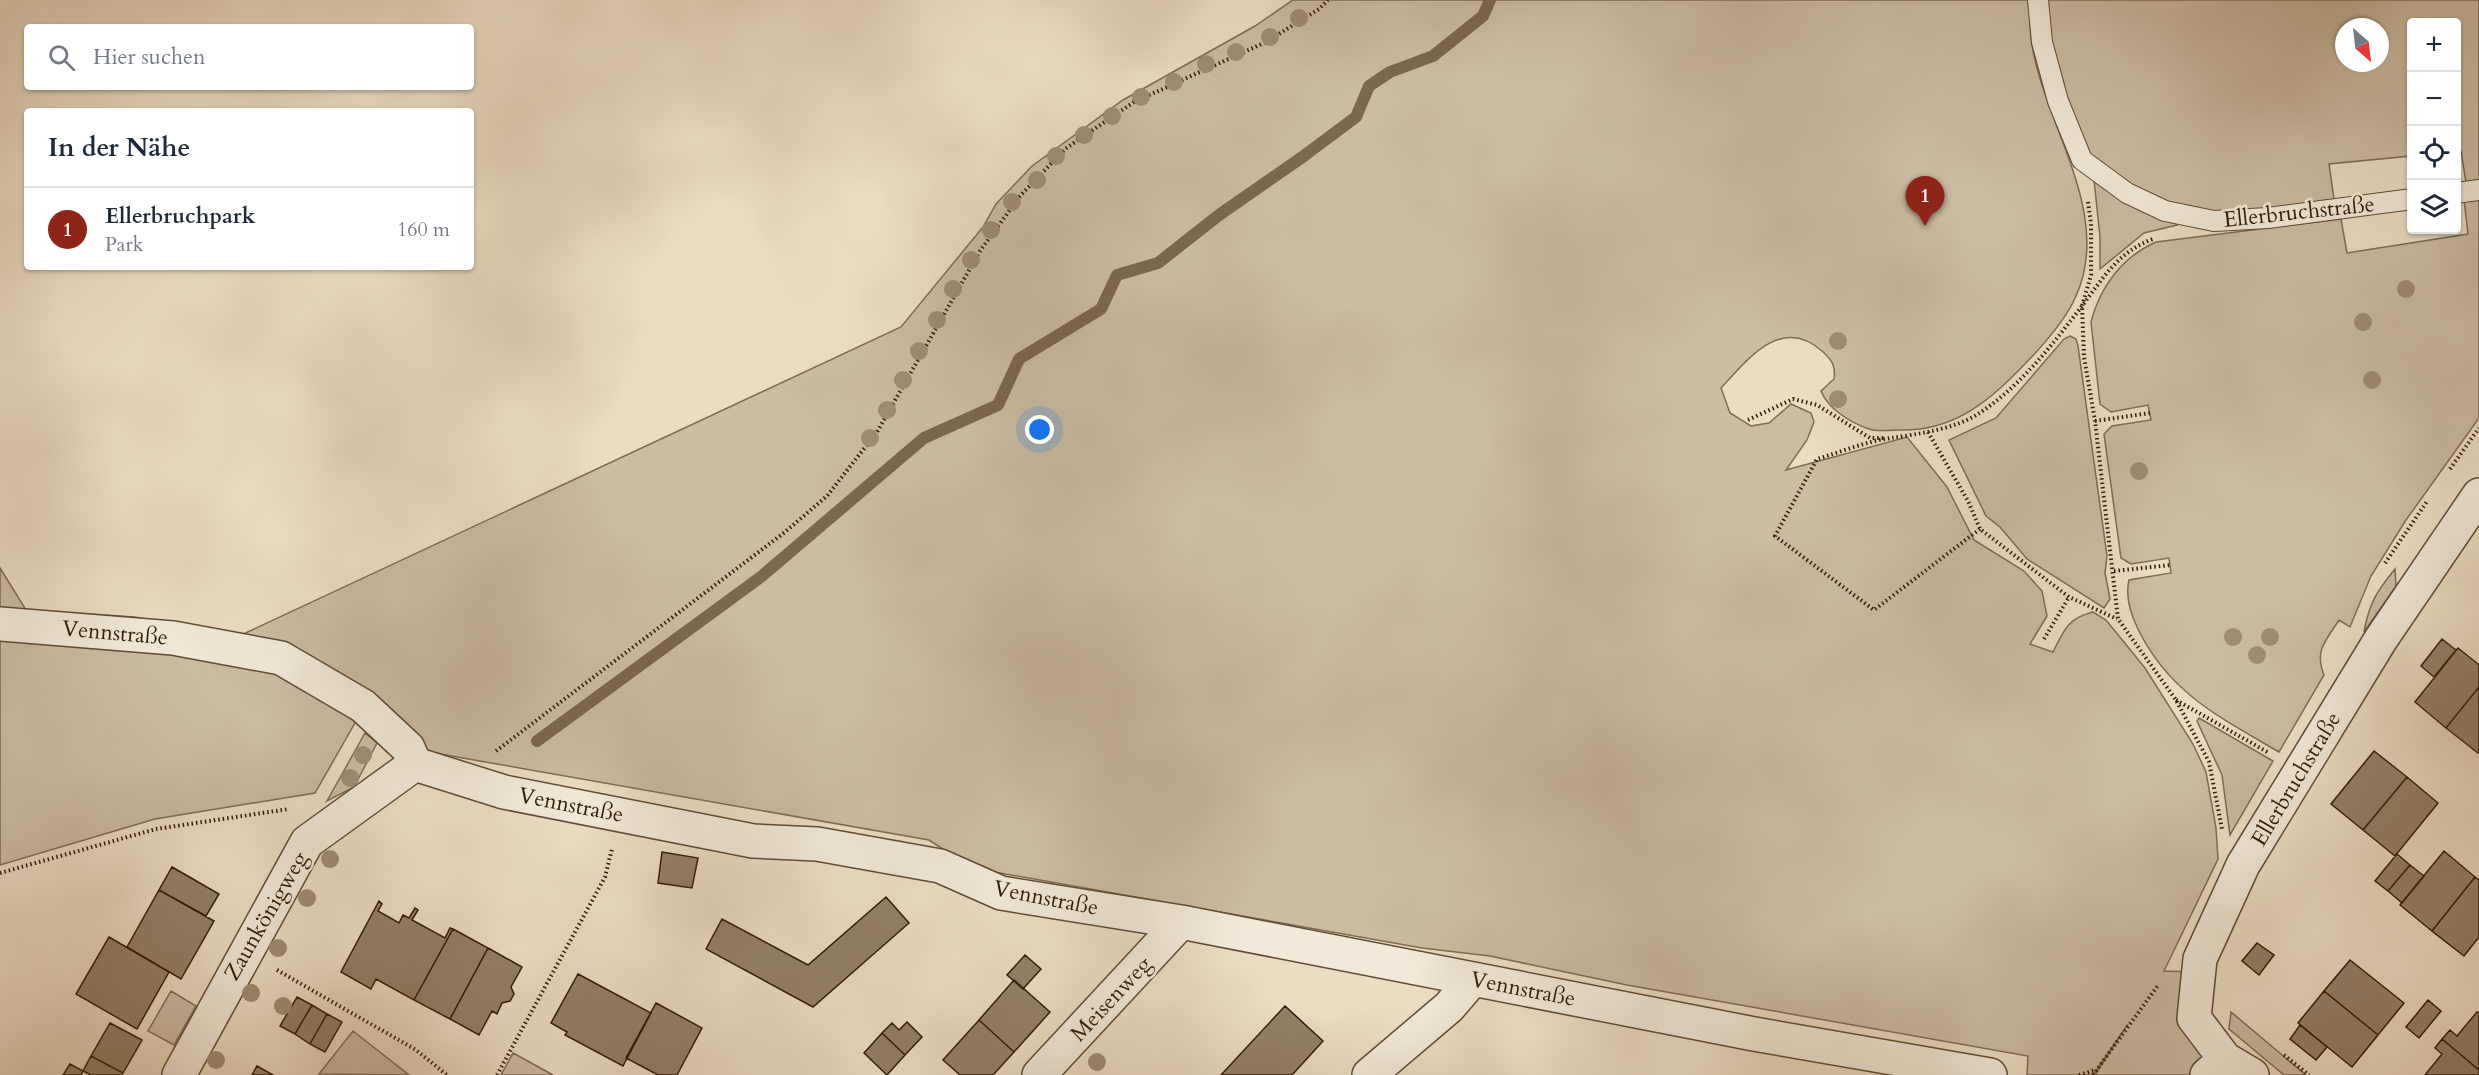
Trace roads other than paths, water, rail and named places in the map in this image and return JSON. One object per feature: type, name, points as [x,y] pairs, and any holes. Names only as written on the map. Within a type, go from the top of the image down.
[{"type":"street","name":"Ellerbruchstraße","points":[[2216,1067],[2194,1018],[2200,959],[2243,865],[2380,639],[2479,495]]},
{"type":"street","name":"Vennstraße","points":[[0,624],[172,638],[281,658],[363,706],[408,748],[415,764],[504,792],[753,841],[817,844],[940,866],[1001,893],[1181,922],[1754,1034],[1990,1075]]},
{"type":"street","name":"Zaunkönigweg","points":[[179,1075],[245,951],[308,842],[415,764]]},
{"type":"street","name":"Meisenweg","points":[[1038,1075],[1181,922]]},
{"type":"street","points":[[1369,1075],[1449,1007],[1473,979]]},
{"type":"street","points":[[2216,1067],[2253,1075]]},
{"type":"lane","name":"Ellerbruchstraße","points":[[2038,0],[2042,42],[2058,101],[2082,160],[2127,193],[2165,211],[2214,221],[2268,218],[2407,200]]},
{"type":"lane","points":[[2461,192],[2479,190]]},
{"type":"waterway","points":[[537,741],[762,576],[924,438],[998,405],[1019,359],[1101,309],[1117,275],[1158,263],[1219,215],[1301,158],[1356,117],[1369,86],[1390,72],[1433,56],[1483,16],[1490,0]]},
{"type":"place","name":"Ellerbruchpark","points":[[1925,226]]}]
